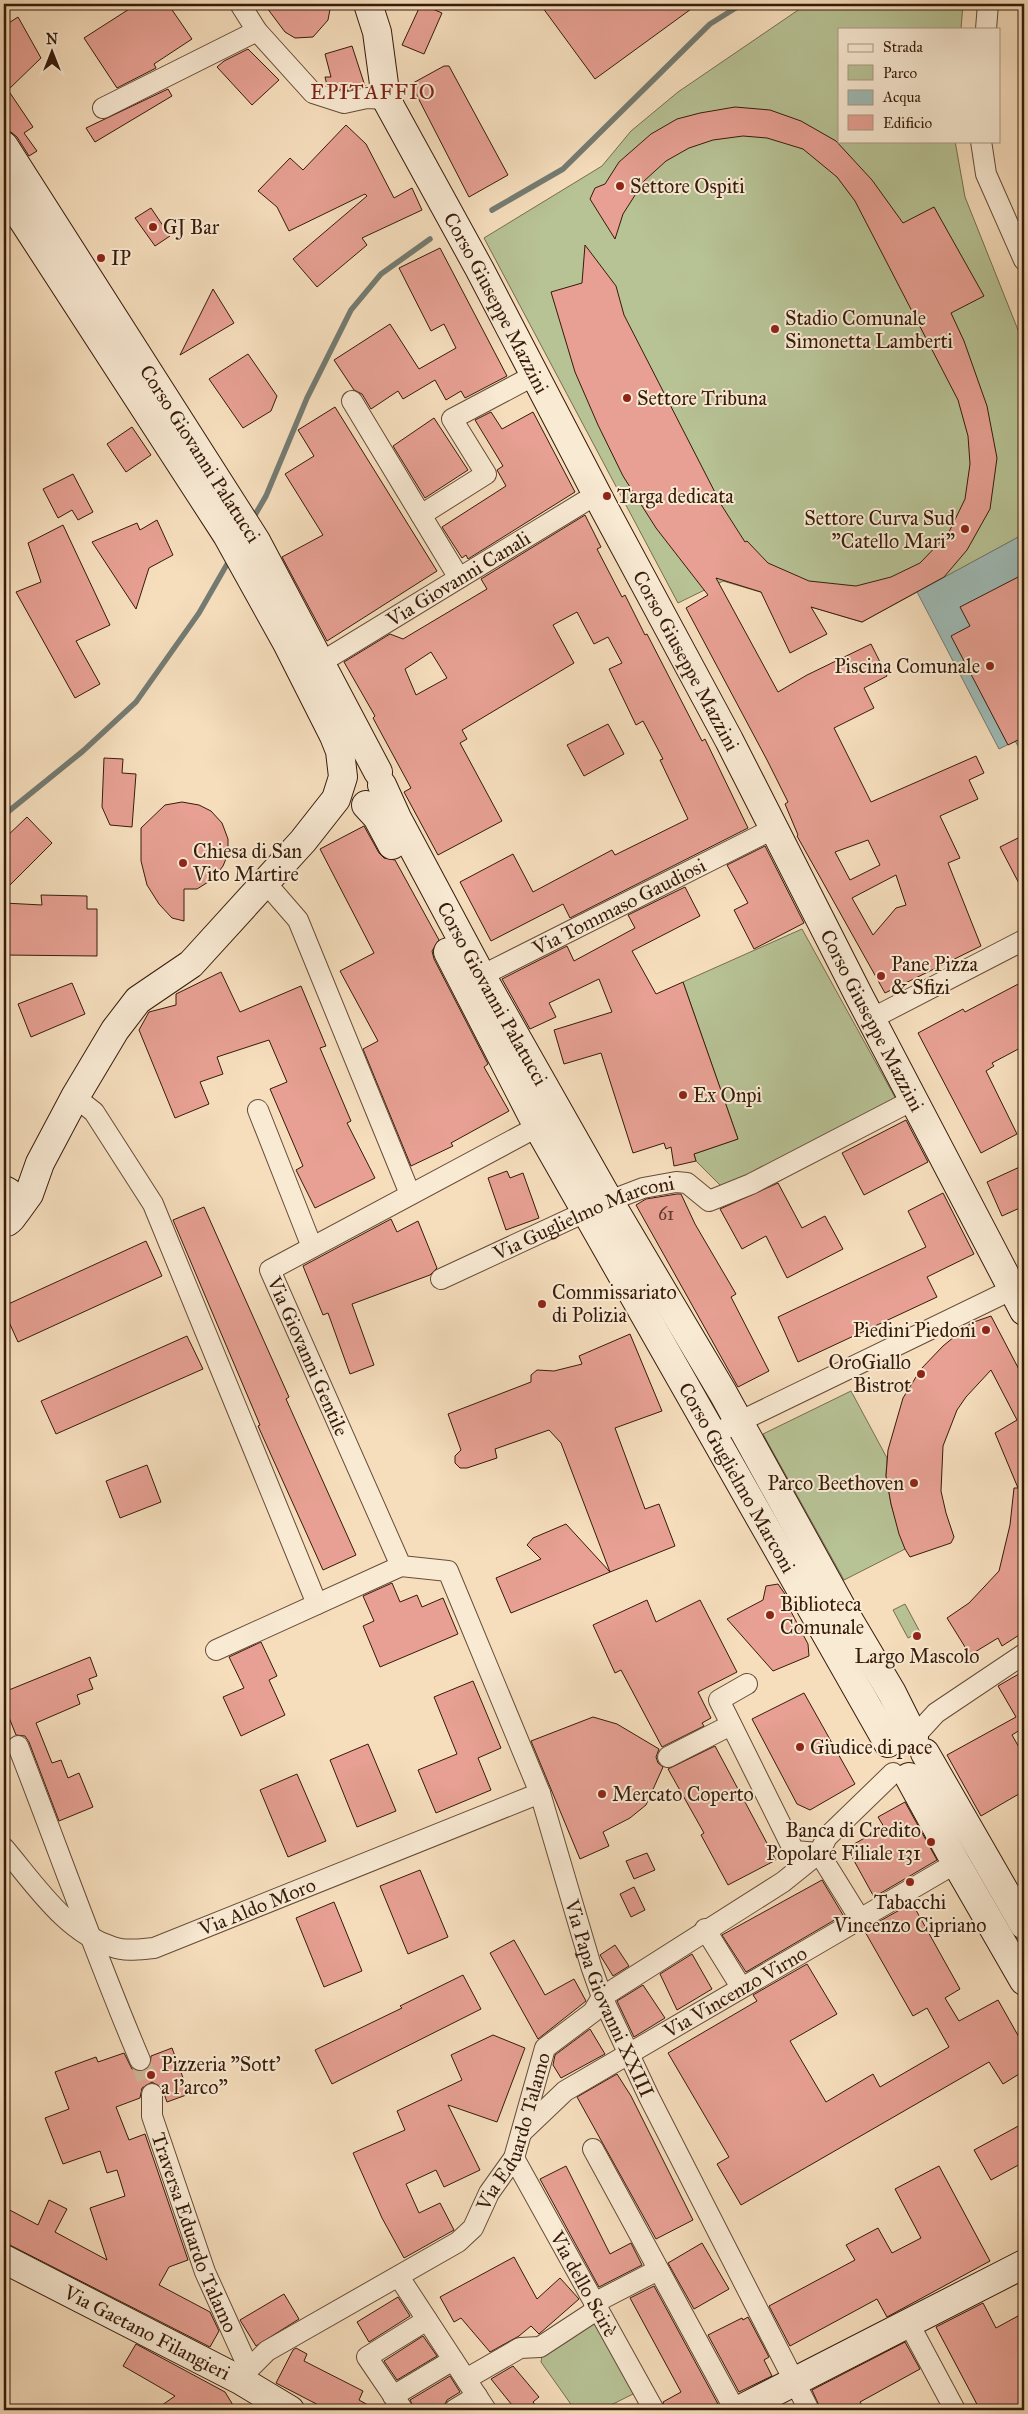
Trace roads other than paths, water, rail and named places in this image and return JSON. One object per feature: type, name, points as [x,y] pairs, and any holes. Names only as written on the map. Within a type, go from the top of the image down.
[{"type":"street","points":[[240,4],[256,31],[313,92],[344,103],[367,98],[386,100]]},
{"type":"street","name":"Corso Giuseppe Mazzini","points":[[368,4],[378,32],[386,100],[464,239],[597,494],[729,740],[913,1100],[1021,1302]]},
{"type":"street","points":[[986,28],[988,4]]},
{"type":"street","points":[[103,108],[256,31]]},
{"type":"street","points":[[981,142],[986,174],[1024,260]]},
{"type":"street","name":"Corso Giovanni Palatucci","points":[[4,146],[9,180],[184,449],[221,499],[256,541],[311,668],[371,792],[377,817],[473,980],[598,1206]]},
{"type":"street","points":[[421,514],[486,474],[452,419],[535,375]]},
{"type":"street","points":[[352,401],[459,578]]},
{"type":"street","name":"Via Giovanni Canali","points":[[311,668],[597,494]]},
{"type":"street","name":"Corso Giovanni Palatucci","points":[[221,499],[227,535],[245,568],[311,668],[340,751],[342,792],[349,801],[371,792]]},
{"type":"street","points":[[7,1211],[40,1163],[75,1097],[115,1030],[138,1000],[191,964],[303,841],[336,799],[342,777],[346,771],[359,764],[366,765],[371,792],[303,841]]},
{"type":"street","name":"Via Tommaso Gaudiosi","points":[[473,980],[773,829]]},
{"type":"street","points":[[265,882],[298,920],[410,1194]]},
{"type":"street","points":[[872,1019],[1024,940]]},
{"type":"street","points":[[75,1097],[94,1112],[153,1204],[317,1604]]},
{"type":"street","name":"Via Guglielmo Marconi","points":[[441,1279],[598,1206],[644,1188],[676,1182],[687,1183],[709,1202],[751,1184],[913,1100]]},
{"type":"street","points":[[258,1110],[312,1247]]},
{"type":"street","name":"Via Giovanni Gentile","points":[[401,1566],[270,1270],[550,1121]]},
{"type":"street","name":"Corso Guglielmo Marconi","points":[[598,1206],[738,1420],[856,1657]]},
{"type":"street","name":"Corso Guglielmo Marconi","points":[[598,1206],[714,1434],[908,1738],[1024,1925]]},
{"type":"street","points":[[714,1434],[738,1420],[1021,1302]]},
{"type":"street","points":[[216,1650],[401,1566]]},
{"type":"street","name":"Via Papa Giovanni XXIII","points":[[401,1566],[448,1571],[540,1793],[590,1963],[602,1996],[628,2053],[808,2410]]},
{"type":"street","points":[[1021,1967],[901,1775],[885,1762],[884,1756],[936,1713],[1024,1654]]},
{"type":"street","points":[[747,1684],[719,1700],[794,1851],[819,1853],[860,1919]]},
{"type":"street","points":[[668,1757],[732,1725]]},
{"type":"street","points":[[901,1775],[920,1771],[926,1759],[908,1738]]},
{"type":"street","points":[[18,1746],[110,1989],[140,2060]]},
{"type":"street","name":"Via Eduardo Talamo","points":[[245,2375],[267,2351],[399,2278],[458,2242],[473,2228],[489,2193],[514,2158],[545,2048],[593,2012],[602,1996],[705,1929],[783,1882],[819,1853],[827,1837],[901,1775]]},
{"type":"street","name":"Via Aldo Moro","points":[[4,1848],[68,1921],[93,1940],[114,1948],[135,1950],[154,1948],[540,1793]]},
{"type":"street","name":"Via Vincenzo Virno","points":[[523,2131],[565,2091],[741,1986],[956,1863]]},
{"type":"street","points":[[705,1929],[741,1986]]},
{"type":"street","name":"Traversa Eduardo Talamo","points":[[152,2094],[152,2116],[205,2272],[245,2375]]},
{"type":"street","points":[[593,2149],[734,2410]]},
{"type":"street","name":"Via dello Scirè","points":[[514,2158],[654,2410]]},
{"type":"street","name":"Via Gaetano Filangieri","points":[[4,2258],[245,2375],[290,2410]]},
{"type":"street","points":[[466,2379],[520,2348],[540,2347],[596,2306],[658,2270]]},
{"type":"street","points":[[738,2410],[908,2322],[1022,2271]]},
{"type":"street","points":[[399,2278],[481,2403],[454,2410]]},
{"type":"street","points":[[427,2320],[367,2357],[398,2403],[453,2360]]},
{"type":"street","points":[[908,2322],[955,2410]]},
{"type":"water","name":"Piscina Comunale","points":[[1024,534],[1024,756],[1015,741],[999,749],[917,592]]},
{"type":"waterway","points":[[492,210],[563,169],[710,24],[742,4]]},
{"type":"waterway","points":[[252,520],[266,496],[307,398],[351,310],[381,274],[430,239]]},
{"type":"waterway","points":[[4,815],[83,751],[136,702],[199,613],[230,559]]},
{"type":"tunnel","points":[[140,2060],[152,2094]]},
{"type":"place","name":"Settore Ospiti","points":[[620,186]]},
{"type":"place","name":"GJ Bar","points":[[153,227]]},
{"type":"place","name":"IP","points":[[101,258]]},
{"type":"place","name":"Stadio Comunale Simonetta Lamberti","points":[[775,329]]},
{"type":"place","name":"Settore Tribuna","points":[[627,398]]},
{"type":"place","name":"Targa dedicata","points":[[607,496]]},
{"type":"place","name":"Settore Curva Sud \"Catello Mari\"","points":[[965,529]]},
{"type":"place","name":"Piscina Comunale","points":[[990,666]]},
{"type":"place","name":"Chiesa di San Vito Martire","points":[[183,863]]},
{"type":"place","name":"Pane Pizza & Sfizi","points":[[881,976]]},
{"type":"place","name":"Ex Onpi","points":[[683,1095]]},
{"type":"place","name":"Commissariato di Polizia","points":[[542,1304]]},
{"type":"place","name":"Piedini Piedoni","points":[[986,1330]]},
{"type":"place","name":"OroGiallo Bistrot","points":[[921,1374]]},
{"type":"place","name":"Parco Beethoven","points":[[914,1483]]},
{"type":"place","name":"Biblioteca Comunale","points":[[770,1615]]},
{"type":"place","name":"Largo Mascolo","points":[[917,1636]]},
{"type":"place","name":"Giudice di pace","points":[[800,1747]]},
{"type":"place","name":"Mercato Coperto","points":[[602,1794]]},
{"type":"place","name":"Banca di Credito Popolare Filiale 131","points":[[931,1842]]},
{"type":"place","name":"Tabacchi Vincenzo Cipriano","points":[[910,1882]]},
{"type":"place","name":"Pizzeria \"Sott' a l'arco\"","points":[[151,2075]]},
{"type":"district","name":"EPITAFFIO","points":[[373,92]]}]
